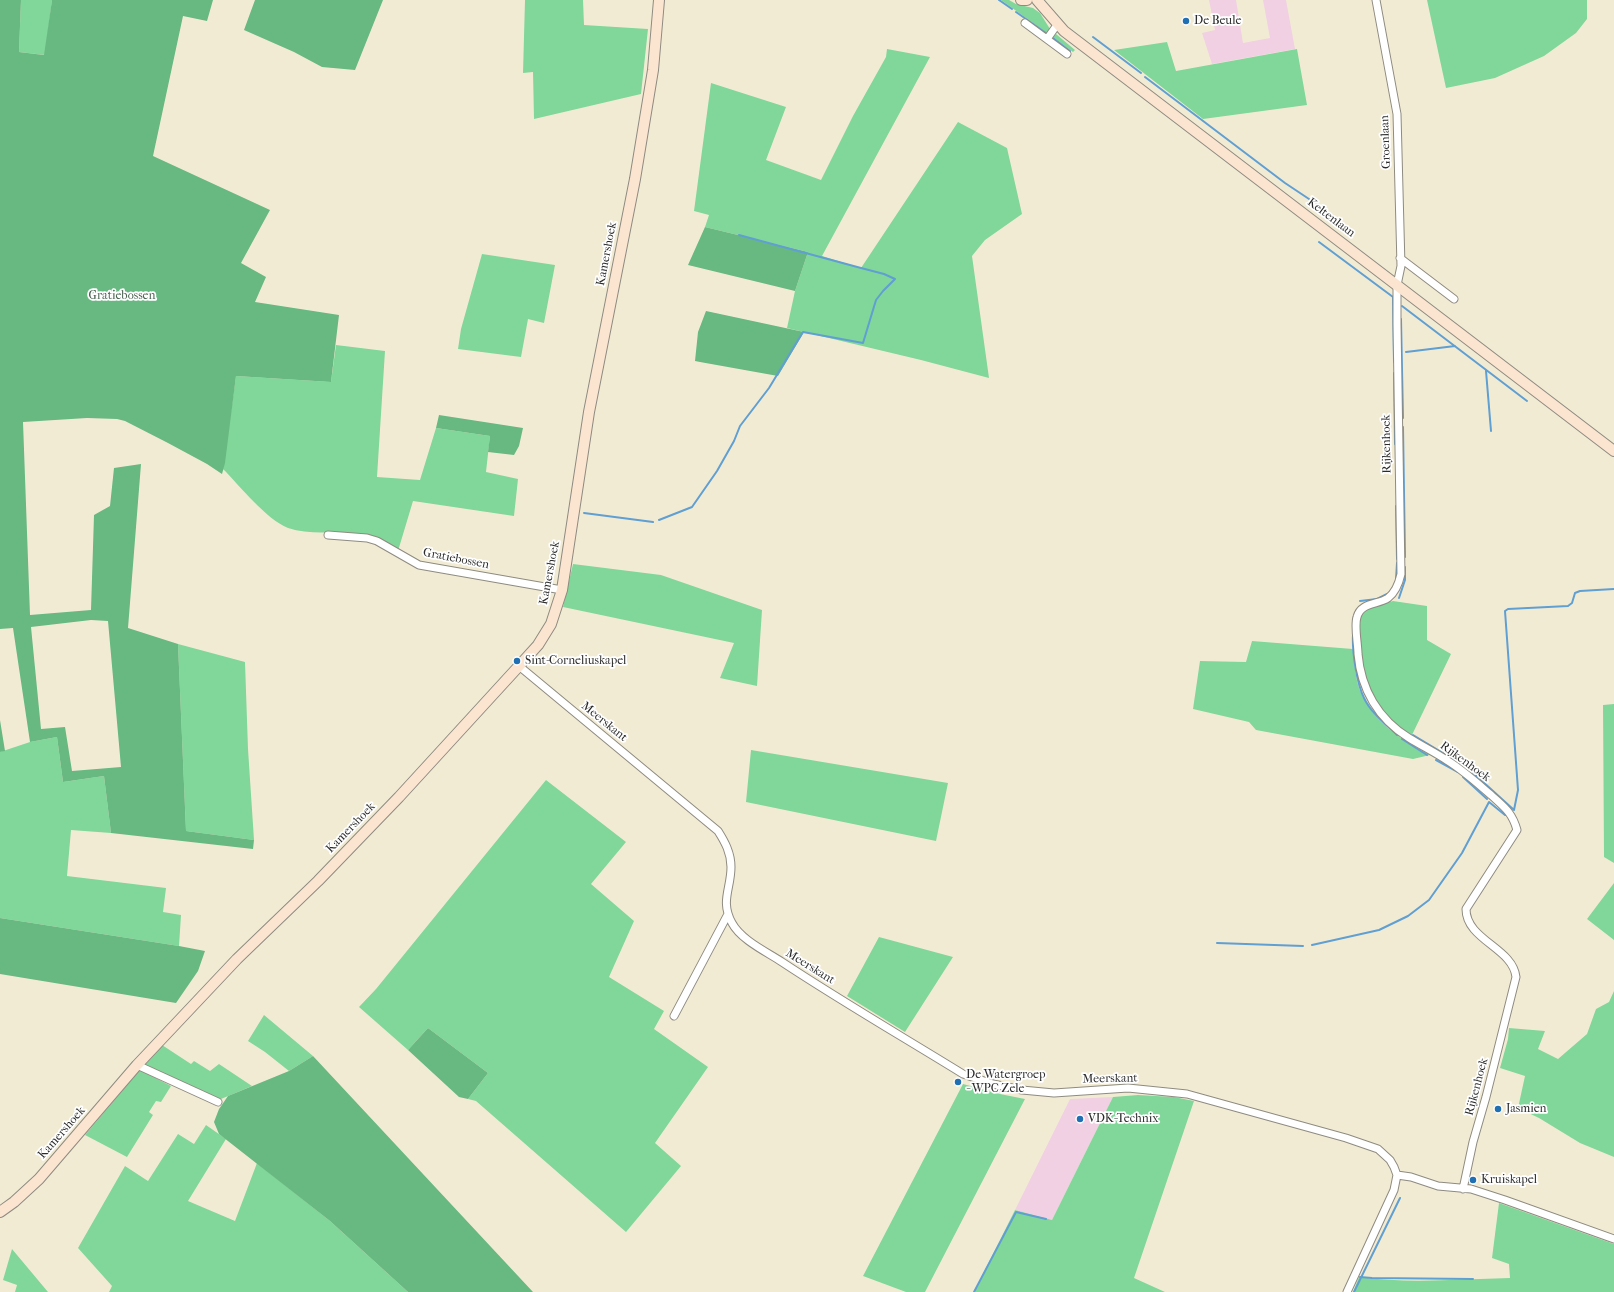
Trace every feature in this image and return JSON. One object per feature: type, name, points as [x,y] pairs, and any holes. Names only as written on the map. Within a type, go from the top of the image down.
[{"type":"street","name":"Kamershoek","points":[[0,1212],[14,1202],[39,1179],[137,1065],[237,959],[318,880],[399,797],[538,645],[551,624],[562,590],[589,412],[634,186],[653,70],[659,0]]},
{"type":"street","points":[[1021,0],[1027,0]]},
{"type":"street","name":"Keltenlaan","points":[[1037,0],[1057,25],[1614,451]]},
{"type":"street","name":"Groenlaan","points":[[1376,0],[1397,114],[1401,266],[1397,285]]},
{"type":"street","points":[[1025,23],[1067,54]]},
{"type":"street","points":[[1047,39],[1057,25]]},
{"type":"street","points":[[1400,258],[1454,298]]},
{"type":"street","name":"Rijkenhoek","points":[[1397,285],[1401,574],[1399,583],[1394,592],[1388,598],[1366,605],[1360,610],[1356,618],[1359,663],[1362,682],[1370,699],[1391,725],[1407,738],[1448,761],[1473,778],[1514,818],[1517,830],[1466,909],[1466,917],[1473,928],[1510,962],[1515,969],[1516,977],[1486,1097],[1473,1142],[1463,1188]]},
{"type":"street","name":"Gratiebossen","points":[[328,535],[367,538],[376,541],[419,565],[562,590]]},
{"type":"street","name":"Meerskant","points":[[519,666],[718,831],[726,843],[730,854],[731,867],[726,900],[728,914],[732,924],[741,935],[963,1074],[973,1078],[1022,1090],[1054,1093],[1128,1088],[1187,1094],[1346,1138],[1378,1149],[1390,1160],[1396,1175]]},
{"type":"street","points":[[674,1016],[728,914]]},
{"type":"street","points":[[137,1065],[218,1102]]},
{"type":"street","points":[[1347,1292],[1394,1190],[1396,1175],[1411,1177],[1438,1186],[1463,1188],[1505,1200],[1614,1239]]},
{"type":"shaded area","points":[[1209,0],[1236,0],[1243,43],[1270,38],[1263,0],[1286,0],[1295,49],[1212,64],[1202,33],[1215,30]]},
{"type":"shaded area","points":[[1113,1097],[1052,1220],[1015,1210],[1070,1099]]},
{"type":"green space","name":"Gratiebossen","points":[[0,0],[21,0],[19,52],[44,55],[52,0],[213,0],[207,21],[183,16],[153,156],[270,210],[241,263],[266,277],[255,302],[339,315],[331,382],[236,376],[225,463],[222,474],[207,464],[125,421],[117,419],[87,418],[23,422],[30,615],[91,610],[94,515],[110,506],[114,468],[141,464],[128,628],[178,644],[186,831],[254,840],[253,849],[111,833],[104,776],[63,782],[57,737],[30,742],[13,628],[0,629]],"holes":[[[91,620],[108,621],[121,767],[72,771],[65,727],[41,729],[31,627]]]},
{"type":"green space","points":[[21,0],[52,0],[45,55],[19,52]]},
{"type":"green space","points":[[255,0],[383,0],[355,70],[322,67],[294,52],[244,30]]},
{"type":"green space","points":[[525,0],[583,0],[584,25],[648,29],[641,94],[534,119],[533,72],[523,73]]},
{"type":"green space","points":[[1001,0],[1009,0],[1016,4],[1033,8],[1040,13],[1050,29],[1047,33]]},
{"type":"green space","points":[[1427,0],[1587,0],[1587,19],[1576,33],[1544,56],[1495,78],[1446,88]]},
{"type":"green space","points":[[1056,34],[1075,50],[1073,52],[1053,37]]},
{"type":"green space","points":[[1167,42],[1176,71],[1297,49],[1307,105],[1203,119],[1114,50]]},
{"type":"green space","points":[[887,49],[930,57],[822,256],[861,268],[958,122],[1007,148],[1022,214],[985,240],[972,256],[989,378],[787,328],[795,291],[808,252],[705,227],[709,215],[694,211],[711,83],[786,107],[766,160],[821,180],[853,116],[886,57]]},
{"type":"green space","points":[[705,227],[808,252],[795,291],[688,265]]},
{"type":"green space","points":[[482,254],[555,265],[544,323],[528,319],[521,357],[458,349],[461,329]]},
{"type":"green space","points":[[706,311],[804,332],[778,376],[695,361],[698,332]]},
{"type":"green space","points":[[336,345],[385,351],[377,477],[420,480],[436,428],[490,436],[486,472],[518,479],[514,516],[413,501],[398,551],[371,538],[360,535],[313,532],[288,528],[280,524],[262,510],[223,469],[236,376],[331,382]]},
{"type":"green space","points":[[439,415],[523,428],[519,446],[514,455],[488,452],[490,436],[436,428]]},
{"type":"green space","points":[[573,564],[661,575],[762,610],[757,686],[720,678],[734,643],[563,607]]},
{"type":"green space","points":[[1393,601],[1427,606],[1427,640],[1451,654],[1411,737],[1385,714],[1373,697],[1361,653],[1359,627],[1364,611],[1374,606]]},
{"type":"green space","points":[[1252,641],[1353,649],[1358,684],[1362,695],[1374,714],[1382,723],[1400,737],[1430,755],[1413,759],[1256,730],[1249,722],[1193,709],[1200,661],[1246,662]]},
{"type":"green space","points":[[178,644],[245,662],[248,749],[254,840],[186,831]]},
{"type":"green space","points":[[1614,704],[1614,863],[1604,857],[1603,705]]},
{"type":"green space","points":[[0,720],[5,751],[0,752]]},
{"type":"green space","points":[[57,737],[63,782],[104,776],[111,833],[71,830],[67,876],[166,888],[163,912],[181,915],[179,946],[0,918],[0,752],[30,742]]},
{"type":"green space","points":[[751,750],[948,783],[936,841],[746,802]]},
{"type":"green space","points":[[546,780],[626,842],[591,884],[634,921],[609,977],[664,1011],[654,1029],[708,1067],[655,1143],[681,1166],[626,1232],[476,1101],[468,1099],[488,1073],[428,1028],[408,1050],[359,1007],[376,989]]},
{"type":"green space","points":[[1614,883],[1614,940],[1587,919]]},
{"type":"green space","points":[[0,918],[205,951],[198,971],[176,1003],[0,974]]},
{"type":"green space","points":[[879,937],[953,957],[905,1032],[847,996]]},
{"type":"green space","points":[[1614,991],[1614,1157],[1580,1143],[1539,1118],[1518,1108],[1525,1076],[1500,1068],[1508,1039],[1509,1028],[1545,1031],[1538,1049],[1558,1059],[1587,1034],[1596,1009],[1609,1002]]},
{"type":"green space","points":[[264,1015],[313,1056],[289,1071],[248,1041]]},
{"type":"green space","points":[[428,1028],[488,1073],[468,1099],[459,1097],[408,1050]]},
{"type":"green space","points":[[162,1045],[191,1064],[194,1061],[210,1071],[219,1064],[252,1086],[221,1099],[142,1065]]},
{"type":"green space","points":[[313,1056],[533,1292],[408,1292],[330,1221],[219,1134],[214,1122],[219,1109],[228,1096],[289,1071]]},
{"type":"green space","points":[[140,1070],[171,1086],[161,1102],[156,1101],[149,1112],[153,1115],[127,1157],[85,1135]]},
{"type":"green space","points":[[963,1084],[1025,1099],[925,1292],[906,1292],[863,1276]]},
{"type":"green space","points":[[1138,1095],[1174,1097],[1194,1101],[1134,1278],[1165,1292],[974,1292],[1015,1210],[1052,1220],[1113,1097]]},
{"type":"green space","points":[[206,1125],[226,1139],[188,1201],[235,1221],[257,1163],[330,1221],[408,1292],[109,1292],[112,1286],[78,1248],[125,1166],[148,1181],[178,1134],[194,1144]]},
{"type":"green space","points":[[1499,1203],[1614,1244],[1614,1292],[1353,1292],[1359,1277],[1416,1281],[1510,1278],[1509,1264],[1492,1258]]},
{"type":"green space","points":[[12,1249],[48,1292],[15,1292],[17,1285],[3,1280]]},
{"type":"waterway","points":[[999,0],[1012,9]]},
{"type":"waterway","points":[[1016,12],[1046,33]]},
{"type":"waterway","points":[[1093,37],[1141,73]]},
{"type":"waterway","points":[[1053,38],[1070,51],[1069,54]]},
{"type":"waterway","points":[[1145,77],[1285,183],[1309,199]]},
{"type":"waterway","points":[[659,520],[692,507],[717,471],[734,441],[740,426],[769,388],[803,332],[863,343],[876,300],[895,279],[884,274],[739,235]]},
{"type":"waterway","points":[[1319,242],[1393,297],[1394,362]]},
{"type":"waterway","points":[[1402,306],[1527,401]]},
{"type":"waterway","points":[[1401,319],[1403,418]]},
{"type":"waterway","points":[[1406,352],[1455,346]]},
{"type":"waterway","points":[[1486,371],[1491,431]]},
{"type":"waterway","points":[[1394,373],[1395,444]]},
{"type":"waterway","points":[[1403,427],[1405,557]]},
{"type":"waterway","points":[[1396,506],[1397,559]]},
{"type":"waterway","points":[[584,513],[653,522]]},
{"type":"waterway","points":[[1396,579],[1397,563]]},
{"type":"waterway","points":[[1399,598],[1405,580],[1405,567]]},
{"type":"waterway","points":[[1514,810],[1518,790],[1505,611],[1508,609],[1568,606],[1572,603],[1575,593],[1580,591],[1614,589]]},
{"type":"waterway","points":[[1360,601],[1377,599],[1387,594]]},
{"type":"waterway","points":[[1353,635],[1353,650],[1361,692],[1375,713],[1397,735]]},
{"type":"waterway","points":[[1413,735],[1463,765]]},
{"type":"waterway","points":[[1402,739],[1427,755]]},
{"type":"waterway","points":[[1436,760],[1458,772]]},
{"type":"waterway","points":[[1471,771],[1514,810]]},
{"type":"waterway","points":[[1463,777],[1487,799]]},
{"type":"waterway","points":[[1312,945],[1379,930],[1408,916],[1429,900],[1462,853],[1489,802],[1505,815],[1508,815]]},
{"type":"waterway","points":[[1217,943],[1303,946]]},
{"type":"waterway","points":[[1354,1292],[1400,1198]]},
{"type":"waterway","points":[[974,1292],[1016,1212],[1046,1219]]},
{"type":"waterway","points":[[1360,1277],[1473,1279]]},
{"type":"place","name":"De Beule","points":[[1186,21]]},
{"type":"place","name":"Sint-Corneliuskapel","points":[[517,661]]},
{"type":"place","name":"De Watergroep - WPC Zele","points":[[958,1082]]},
{"type":"place","name":"Jasmien","points":[[1498,1109]]},
{"type":"place","name":"VDK-Technix","points":[[1080,1119]]},
{"type":"place","name":"Kruiskapel","points":[[1473,1180]]}]
